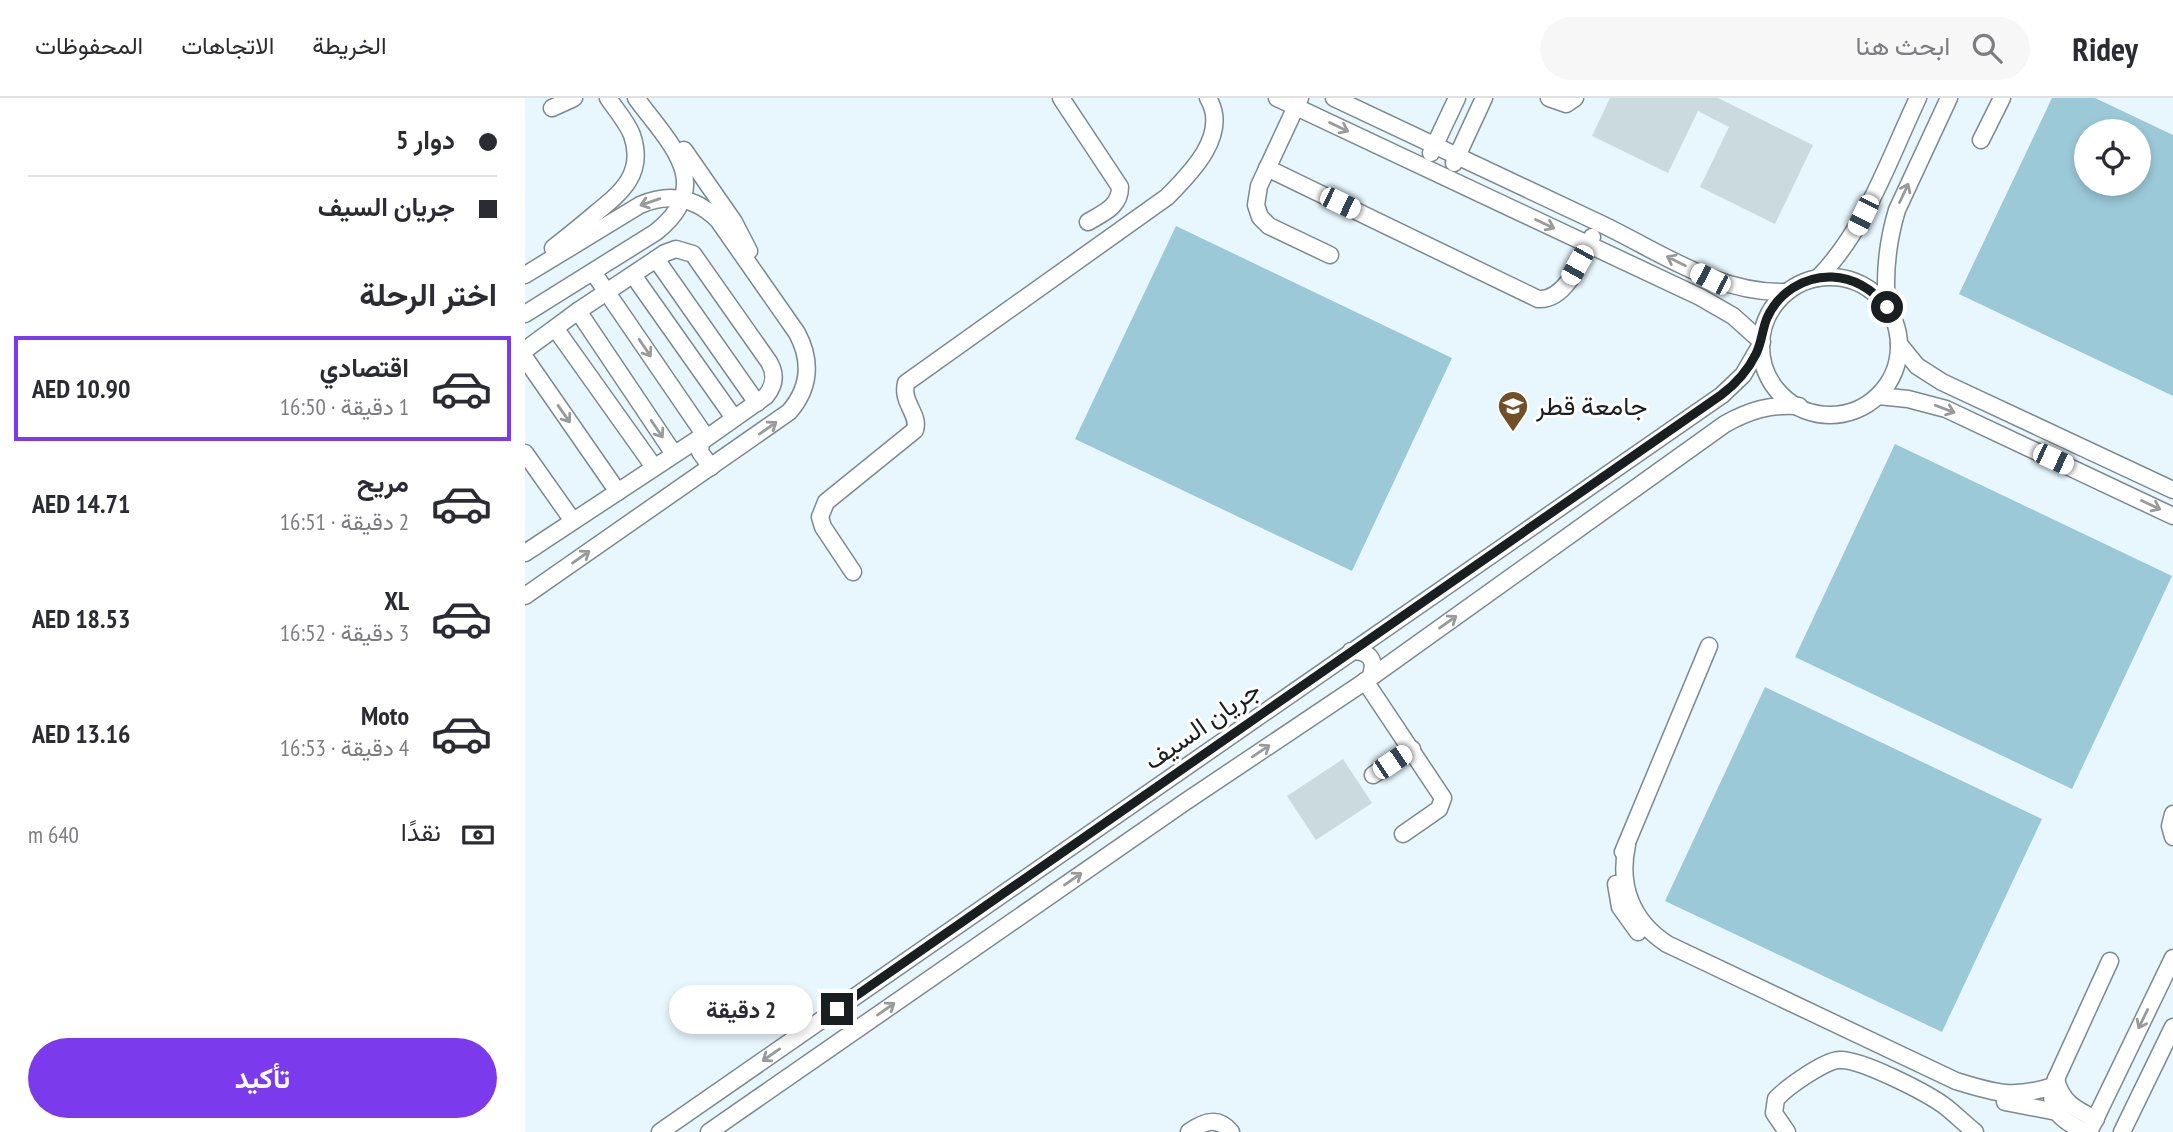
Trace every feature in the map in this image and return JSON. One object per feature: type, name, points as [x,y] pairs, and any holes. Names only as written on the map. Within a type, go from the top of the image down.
[{"type":"street","points":[[559,98],[552,108],[574,98]]},
{"type":"street","points":[[525,273],[614,200],[632,175],[635,155],[632,136],[608,98]]},
{"type":"street","points":[[525,314],[656,232],[673,216],[682,198],[686,180],[682,162],[636,98]]},
{"type":"street","points":[[644,98],[734,222],[747,245],[754,271]]},
{"type":"street","points":[[1061,98],[1120,187],[1120,197],[1115,205],[1088,222]]},
{"type":"street","points":[[853,572],[823,527],[820,517],[826,502],[915,430],[915,418],[904,397],[906,383],[1167,197],[1196,165],[1209,144],[1216,117],[1208,98]]},
{"type":"street","points":[[1277,98],[1298,102],[1447,178],[1717,306],[1733,316],[1761,344]]},
{"type":"street","points":[[1334,98],[1729,286],[1787,292]]},
{"type":"street","points":[[1425,167],[1457,98]]},
{"type":"street","points":[[1447,178],[1484,98]]},
{"type":"street","points":[[1549,98],[1562,104],[1570,103],[1575,98]]},
{"type":"street","points":[[1818,278],[1840,254],[1857,228],[1918,98]]},
{"type":"street","points":[[1887,307],[1885,268],[1891,229],[1897,210],[1949,98]]},
{"type":"street","points":[[1981,140],[2001,98]]},
{"type":"street","points":[[1298,102],[1256,199],[1260,217],[1269,226],[1330,256]]},
{"type":"street","points":[[1268,168],[1538,299],[1551,298],[1561,292],[1599,222]]},
{"type":"street","points":[[525,273],[641,205],[661,198],[682,198],[711,212],[802,342],[807,363],[805,385],[789,412],[525,596]]},
{"type":"street","points":[[525,350],[578,311],[656,259],[676,249],[688,251],[697,258],[772,366],[774,377],[766,396],[530,549],[525,531]]},
{"type":"street","points":[[656,259],[757,402]]},
{"type":"street","points":[[593,272],[705,436]]},
{"type":"street","points":[[633,275],[734,418]]},
{"type":"street","points":[[1818,278],[1851,281],[1872,291],[1887,307],[1896,325],[1899,344],[1892,377],[1878,396],[1859,409],[1835,415],[1812,412],[1790,402],[1774,386],[1764,365],[1761,344],[1772,309],[1787,292],[1818,278]]},
{"type":"street","points":[[578,311],[674,454]]},
{"type":"street","points":[[555,328],[654,467]]},
{"type":"street","name":"جريان السيف","points":[[660,1132],[1721,395],[1742,375],[1761,344]]},
{"type":"street","points":[[1899,344],[1917,366],[1942,382],[2173,490]]},
{"type":"street","points":[[525,358],[618,492]]},
{"type":"street","points":[[1878,396],[1908,399],[1946,409],[2173,516]]},
{"type":"street","name":"جريان السيف","points":[[709,1132],[1185,802],[1368,679],[1725,425],[1742,414],[1764,407],[1800,406]]},
{"type":"street","points":[[705,436],[699,449],[711,467]]},
{"type":"street","points":[[525,453],[573,521]]},
{"type":"street","points":[[1709,646],[1624,858],[1625,883],[1633,907],[1647,928],[1656,937],[1678,950],[1956,1081],[1986,1090],[2013,1094],[2023,1094],[2055,1082]]},
{"type":"street","points":[[1351,651],[1364,652],[1370,656],[1373,667],[1368,679],[1442,794],[1443,803],[1439,809],[1403,834]]},
{"type":"street","points":[[1373,775],[1412,749]]},
{"type":"street","points":[[1169,778],[1179,782],[1184,789],[1185,802]]},
{"type":"street","points":[[2173,814],[2170,826],[2173,837]]},
{"type":"street","points":[[2090,1128],[2173,958]]},
{"type":"street","points":[[2090,1128],[2066,1122],[2057,1112],[2052,1099],[2055,1082],[2110,961]]},
{"type":"street","points":[[2122,1132],[2173,1027]]},
{"type":"street","points":[[1787,1132],[1774,1112],[1776,1099],[1828,1062],[1843,1059],[1859,1062],[1924,1093],[1946,1107],[1969,1131]]},
{"type":"street","points":[[1956,1081],[1973,1093],[1993,1100],[2057,1112]]},
{"type":"street","points":[[2055,1082],[2061,1095],[2080,1112],[2090,1128]]},
{"type":"street","points":[[1189,1132],[1209,1121],[1222,1124],[1231,1132]]},
{"type":"shaded area","points":[[2052,98],[2095,98],[2139,119],[2074,119],[2074,196],[2151,196],[2151,125],[2173,135],[2173,396],[1959,294]]},
{"type":"shaded area","points":[[1176,226],[1452,358],[1352,571],[1075,439]]},
{"type":"shaded area","points":[[1895,444],[2172,576],[2072,789],[1795,657]]},
{"type":"shaded area","points":[[1765,687],[2042,819],[1942,1032],[1665,901]]},
{"type":"building","points":[[1610,98],[1718,98],[1813,145],[1775,224],[1700,187],[1729,127],[1698,111],[1668,173],[1592,136]]},
{"type":"building","points":[[1343,759],[1372,803],[1316,840],[1287,796]]},
{"type":"place","name":"جامعة قطر","points":[[1513,433]]},
{"type":"route","points":[[837,1009],[1729,390],[1755,356],[1772,309],[1787,292],[1818,278],[1841,278],[1872,291],[1887,307]]}]
